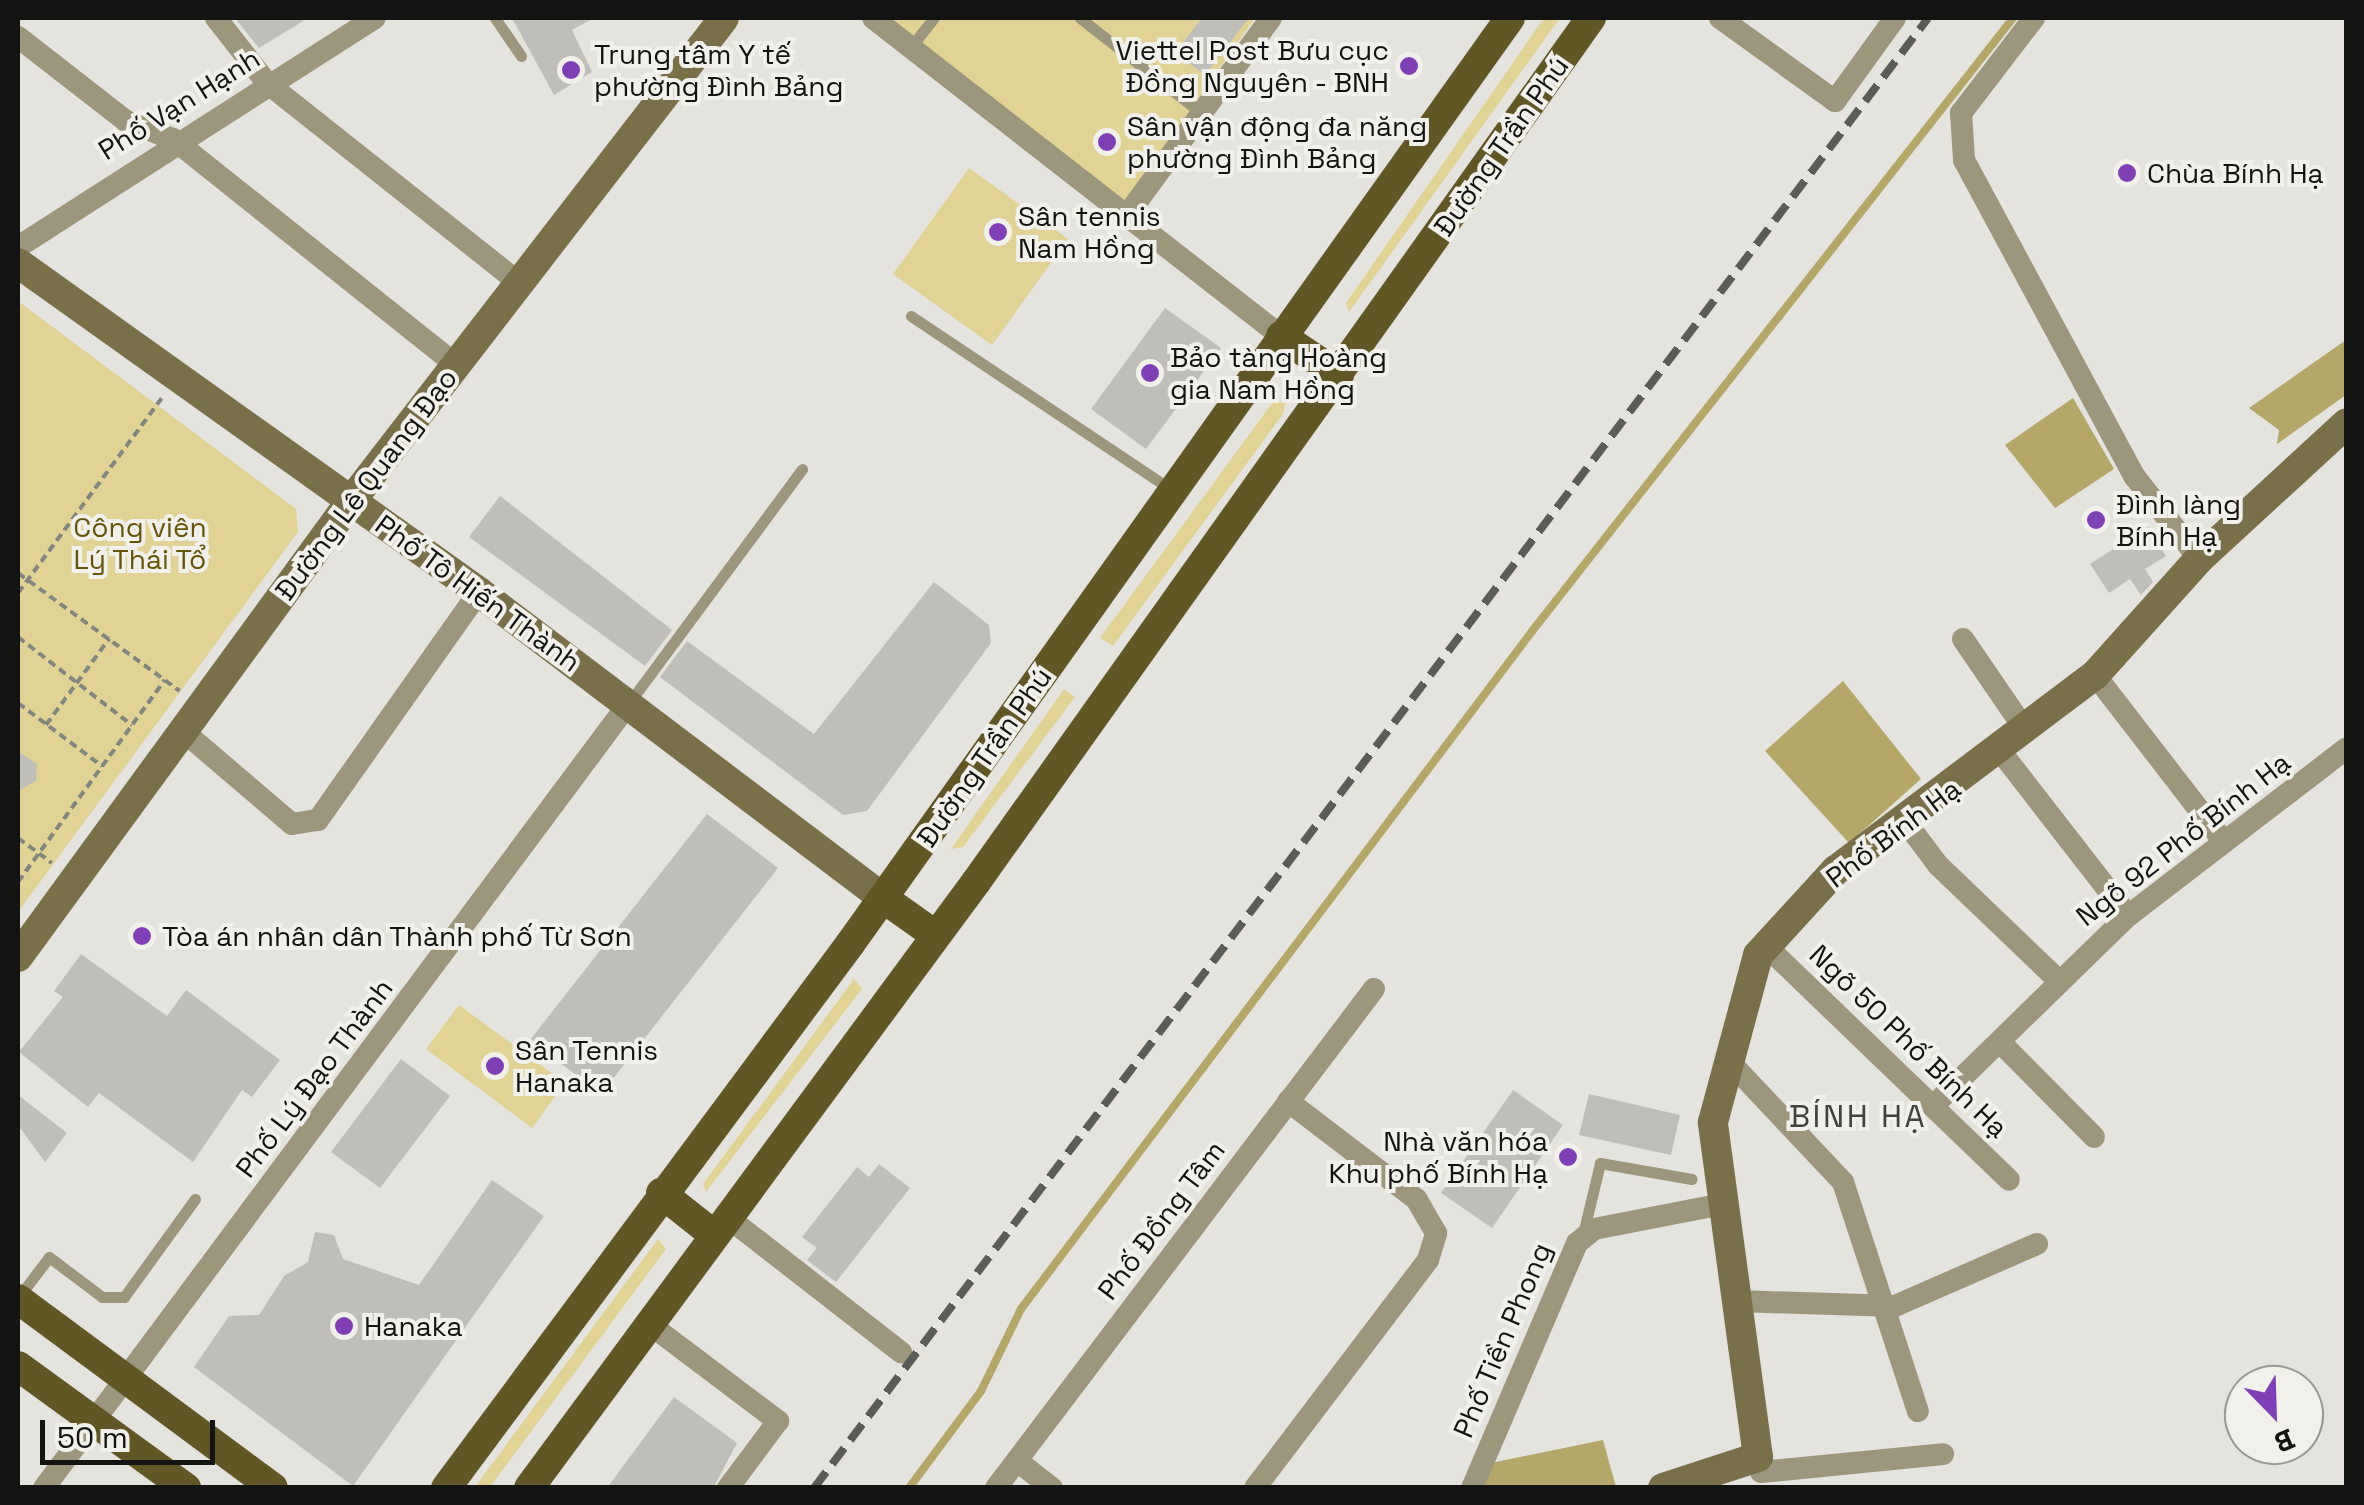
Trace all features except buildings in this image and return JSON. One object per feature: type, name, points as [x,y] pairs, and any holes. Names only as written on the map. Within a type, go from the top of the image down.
[{"type":"main road","name":"Đường Trần Phú","points":[[446,1488],[883,898],[1510,18]]},
{"type":"main road","name":"Đường Trần Phú","points":[[529,1488],[719,1224],[936,936],[1591,18]]},
{"type":"main road","points":[[1281,336],[1339,375]]},
{"type":"main road","points":[[883,898],[936,936]]},
{"type":"main road","points":[[661,1194],[719,1224]]},
{"type":"main road","points":[[18,1298],[273,1488]]},
{"type":"main road","points":[[18,1366],[186,1488]]},
{"type":"street","points":[[216,18],[267,84],[518,282]]},
{"type":"street","name":"Phố Vạn Hạnh","points":[[18,247],[173,139],[376,18]]},
{"type":"street","name":"Đường Lê Quang Đạo","points":[[18,957],[351,501],[724,18]]},
{"type":"street","points":[[876,18],[1281,336]]},
{"type":"street","points":[[1128,214],[1271,18]]},
{"type":"street","points":[[1720,18],[1835,101],[1895,18]]},
{"type":"street","points":[[2034,18],[1960,112],[1964,160],[2116,446],[2200,559]]},
{"type":"street","points":[[18,37],[126,121],[173,139],[455,364]]},
{"type":"street","name":"Phố Tô Hiến Thành","points":[[18,263],[479,592],[883,898]]},
{"type":"street","name":"Phố Bính Hạ","points":[[1761,1472],[1718,1204],[1713,1122],[1727,1059],[1766,946],[1836,870],[2001,752],[2095,676],[2200,559],[2346,424]]},
{"type":"street","points":[[183,731],[292,824],[318,820],[479,592]]},
{"type":"street","points":[[1963,640],[2026,730]]},
{"type":"street","points":[[2095,676],[2224,842]]},
{"type":"street","name":"Phố Lý Đạo Thành","points":[[44,1488],[629,703]]},
{"type":"street","name":"Ngõ 92 Phố Bính Hạ","points":[[1933,1106],[2128,916],[2346,749]]},
{"type":"street","points":[[2001,752],[2128,916]]},
{"type":"street","points":[[1905,821],[1938,865],[2059,980]]},
{"type":"street","name":"Ngõ 50 Phố Bính Hạ","points":[[1766,946],[2010,1180]]},
{"type":"street","name":"Phố Đồng Tâm","points":[[996,1488],[1374,989]]},
{"type":"street","points":[[2001,1043],[2094,1137]]},
{"type":"street","points":[[1727,1059],[1843,1182],[1918,1412]]},
{"type":"street","points":[[1255,1488],[1428,1260],[1436,1233],[1416,1199],[1288,1101]]},
{"type":"street","name":"Phố Tiền Phong","points":[[1472,1488],[1559,1274],[1583,1238],[1718,1204]]},
{"type":"street","points":[[719,1224],[901,1352]]},
{"type":"street","points":[[1736,1301],[1885,1308],[2037,1244]]},
{"type":"street","points":[[648,1323],[778,1421],[728,1488]]},
{"type":"street","points":[[1663,1488],[1761,1472],[1942,1454]]},
{"type":"street","points":[[1017,1460],[1052,1488]]},
{"type":"lane","points":[[495,18],[522,56]]},
{"type":"lane","points":[[911,47],[934,18]]},
{"type":"lane","points":[[1080,18],[1201,113]]},
{"type":"lane","points":[[911,316],[1172,490]]},
{"type":"lane","points":[[629,703],[802,469]]},
{"type":"lane","points":[[1583,1238],[1600,1163],[1692,1178]]},
{"type":"lane","points":[[18,1298],[49,1256],[102,1298],[124,1296],[195,1200]]},
{"type":"path","points":[[18,593],[162,398]]},
{"type":"path","points":[[18,573],[182,693]]},
{"type":"path","points":[[18,637],[132,725]]},
{"type":"path","points":[[46,725],[109,639]]},
{"type":"path","points":[[18,882],[165,680]]},
{"type":"path","points":[[18,703],[102,766]]},
{"type":"path","points":[[18,838],[56,866]]},
{"type":"green space","name":"Sân vận động đa năng phường Đình Bảng","points":[[888,18],[1255,18],[1125,203]]},
{"type":"green space","points":[[1544,18],[1560,18],[1349,312],[1346,303]]},
{"type":"green space","points":[[969,168],[1068,239],[992,345],[893,274]]},
{"type":"green space","name":"Công viên Lý Thái Tổ","points":[[18,301],[296,509],[298,532],[18,912]]},
{"type":"green space","points":[[1273,402],[1286,402],[1283,414],[1113,646],[1100,638]]},
{"type":"green space","points":[[1064,689],[1075,697],[963,847],[951,849]]},
{"type":"green space","points":[[854,979],[862,989],[706,1192],[703,1184]]},
{"type":"green space","name":"Sân Tennis Hanaka","points":[[459,1005],[565,1083],[532,1128],[426,1049]]},
{"type":"green space","points":[[658,1239],[666,1249],[490,1487],[475,1487]]},
{"type":"shaded area","points":[[2346,340],[2346,395],[2277,444],[2279,430],[2249,408]]},
{"type":"shaded area","points":[[2073,398],[2114,469],[2055,508],[2005,445]]},
{"type":"shaded area","points":[[1843,681],[1921,779],[1849,843],[1765,751]]},
{"type":"shaded area","points":[[1603,1440],[1616,1487],[1485,1488],[1486,1464]]},
{"type":"waterway","points":[[909,1488],[981,1391],[1021,1309],[1533,630],[2013,18]]},
{"type":"railway","points":[[814,1488],[1928,18]]},
{"type":"place","name":"Viettel Post Bưu cục Đồng Nguyên - BNH","points":[[1409,66]]},
{"type":"place","name":"Trung tâm Y tế phường Đình Bảng","points":[[571,70]]},
{"type":"place","name":"Sân vận động đa năng phường Đình Bảng","points":[[1107,142]]},
{"type":"place","name":"Chùa Bính Hạ","points":[[2127,173]]},
{"type":"place","name":"Sân tennis Nam Hồng","points":[[998,232]]},
{"type":"place","name":"Bảo tàng Hoàng gia Nam Hồng","points":[[1150,373]]},
{"type":"place","name":"Đình làng Bính Hạ","points":[[2096,520]]},
{"type":"place","name":"Tòa án nhân dân Thành phố Từ Sơn","points":[[142,936]]},
{"type":"place","name":"Sân Tennis Hanaka","points":[[495,1066]]},
{"type":"place","name":"Nhà văn hóa Khu phố Bính Hạ","points":[[1568,1157]]},
{"type":"place","name":"Hanaka","points":[[344,1326]]},
{"type":"district","name":"BÍNH HẠ","points":[[1858,1116]]}]
